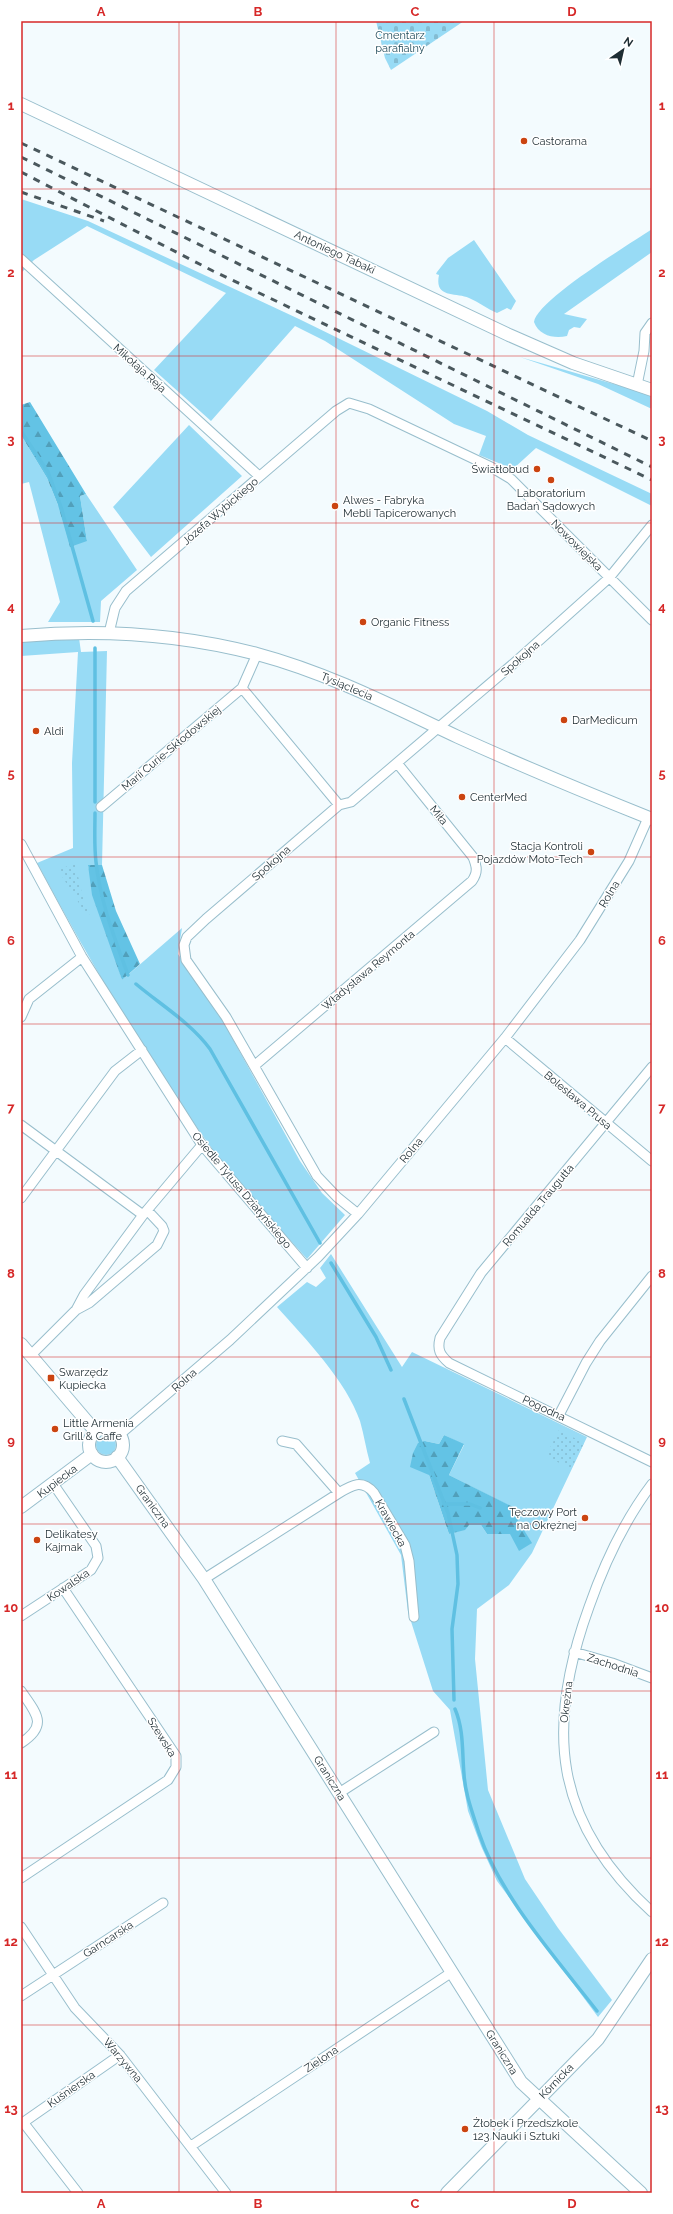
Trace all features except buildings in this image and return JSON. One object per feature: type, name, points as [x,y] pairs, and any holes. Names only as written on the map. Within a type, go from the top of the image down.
[{"type":"street","name":"Antoniego Tabaki","points":[[21,104],[509,335],[573,363],[652,390]]},
{"type":"street","name":"Mikołaja Reja","points":[[21,259],[259,476]]},
{"type":"street","points":[[637,385],[644,351],[645,333],[652,323]]},
{"type":"street","name":"Józefa Wybickiego","points":[[109,633],[115,608],[126,591],[336,411],[349,403]]},
{"type":"street","name":"Nowowiejska","points":[[349,403],[369,409],[503,474],[518,485],[652,620]]},
{"type":"street","name":"Spokojna","points":[[358,1214],[337,1197],[317,1176],[226,1017],[189,967],[186,960],[184,945],[192,931],[339,805],[351,802],[513,664],[609,578],[652,525]]},
{"type":"street","name":"Tysiąclecia","points":[[21,636],[109,633],[190,641],[257,654],[337,681],[544,776],[650,819]]},
{"type":"street","name":"Marii Curie-Skłodowskiej","points":[[101,807],[242,688],[257,654]]},
{"type":"street","points":[[242,688],[339,805]]},
{"type":"street","name":"Miła","points":[[397,763],[473,857],[477,870]]},
{"type":"street","name":"Rolna","points":[[119,1435],[224,1345],[307,1268],[358,1214],[505,1038],[593,920],[629,861],[650,819]]},
{"type":"street","name":"Osiedle Tytusa Działyńskiego","points":[[21,844],[25,863],[82,957],[202,1145],[307,1268]]},
{"type":"street","name":"Władysława Reymonta","points":[[254,1066],[472,882],[477,870]]},
{"type":"street","points":[[21,1017],[25,999],[82,957]]},
{"type":"street","name":"Bolesława Prusa","points":[[505,1038],[652,1161]]},
{"type":"street","points":[[21,1198],[115,1071],[142,1050]]},
{"type":"street","name":"Romualda Traugutta","points":[[438,1351],[440,1338],[481,1273],[652,1067]]},
{"type":"street","points":[[21,1125],[145,1213],[162,1226],[164,1231],[161,1240],[89,1303],[76,1310],[31,1355]]},
{"type":"street","points":[[76,1310],[84,1295],[145,1213],[202,1145]]},
{"type":"street","points":[[559,1415],[600,1341],[652,1276]]},
{"type":"street","points":[[21,1344],[96,1432]]},
{"type":"street","name":"Pogodna","points":[[438,1351],[449,1363],[559,1415],[652,1462]]},
{"type":"street","points":[[107,1429],[119,1435],[122,1447],[117,1457],[111,1461],[103,1462],[92,1454],[90,1441],[96,1432],[107,1429]]},
{"type":"street","points":[[282,1441],[296,1444],[338,1493]]},
{"type":"street","name":"Kupiecka","points":[[21,1507],[54,1485],[92,1454]]},
{"type":"street","name":"Graniczna","points":[[117,1457],[204,1579],[521,2082],[641,2193]]},
{"type":"street","name":"Krawiecka","points":[[204,1579],[338,1493],[354,1484],[364,1485],[374,1493],[405,1545],[409,1561],[414,1617]]},
{"type":"street","name":"Okrężna","points":[[652,1484],[631,1512],[602,1572],[574,1652],[567,1684],[562,1722],[565,1759],[573,1796],[589,1834],[610,1869],[652,1912]]},
{"type":"street","name":"Kowalska","points":[[21,1616],[90,1570],[97,1561],[98,1554],[96,1546],[54,1485]]},
{"type":"street","name":"Szewska","points":[[21,1878],[168,1780],[176,1767],[176,1756],[63,1588]]},
{"type":"street","name":"Zachodnia","points":[[574,1652],[612,1663],[652,1678]]},
{"type":"street","points":[[21,1691],[35,1712],[38,1721],[34,1734],[21,1743]]},
{"type":"street","points":[[339,1793],[434,1732]]},
{"type":"street","name":"Garncarska","points":[[21,1996],[163,1903]]},
{"type":"street","name":"Warzywna","points":[[21,1927],[75,2008],[120,2055],[226,2193]]},
{"type":"street","name":"Kórnicka","points":[[447,2193],[601,2035],[652,1959]]},
{"type":"street","name":"Zielona","points":[[191,2146],[452,1972]]},
{"type":"street","name":"Kuśnierska","points":[[22,2123],[120,2055]]},
{"type":"street","points":[[22,2123],[78,2193]]},
{"type":"green space","name":"Cmentarz parafialny","points":[[376,21],[464,21],[391,70],[385,58]]},
{"type":"green space","points":[[21,199],[88,221],[299,319],[487,411],[528,435],[652,494],[652,506],[536,448],[513,469],[479,455],[486,436],[454,424],[325,341],[295,326],[211,421],[154,370],[226,293],[87,226],[34,260],[21,273]]},
{"type":"green space","points":[[652,229],[652,252],[564,314],[587,319],[580,328],[574,327],[569,330],[567,336],[553,337],[543,333],[536,327],[534,322],[539,312],[551,300],[586,273]]},
{"type":"green space","points":[[474,240],[516,301],[511,310],[507,308],[497,313],[476,301],[464,296],[447,293],[440,288],[438,283],[439,275],[436,274],[437,272],[448,258]]},
{"type":"green space","points":[[520,357],[652,395],[652,409],[598,384]]},
{"type":"green space","points":[[30,402],[86,494],[80,496],[87,541],[70,547],[58,505],[47,478],[21,435],[21,405]]},
{"type":"green space","points":[[189,425],[242,476],[151,557],[113,507]]},
{"type":"green space","points":[[21,435],[47,478],[58,505],[87,541],[80,496],[86,494],[137,570],[101,601],[100,622],[48,622],[60,602],[29,482],[21,484]]},
{"type":"green space","points":[[79,638],[81,652],[107,651],[102,865],[88,866],[122,980],[182,928],[178,954],[219,1014],[300,1161],[322,1193],[345,1215],[307,1259],[229,1170],[182,1106],[116,1004],[37,863],[73,848],[72,763],[78,652],[21,656],[21,642]]},
{"type":"green space","points":[[75,863],[84,902],[91,919],[89,919],[58,870]]},
{"type":"green space","points":[[88,865],[102,865],[116,911],[140,964],[122,980],[92,895]]},
{"type":"green space","points":[[331,1254],[402,1367],[412,1352],[587,1437],[532,1553],[509,1585],[477,1609],[475,1659],[488,1790],[525,1879],[558,1928],[612,2000],[598,2017],[497,1881],[481,1846],[468,1811],[450,1710],[433,1691],[408,1612],[401,1555],[355,1473],[370,1463],[360,1421],[354,1406],[335,1376],[312,1346],[277,1307],[307,1282],[316,1287],[326,1278],[320,1268]],"holes":[[[444,1435],[464,1445],[449,1475],[520,1511],[510,1534],[487,1534],[481,1525],[469,1525],[449,1534],[429,1475],[425,1441],[439,1444]]]},
{"type":"green space","points":[[559,1430],[584,1443],[571,1469],[546,1456]]},
{"type":"green space","points":[[106,1435],[113,1438],[116,1445],[113,1452],[106,1455],[99,1452],[96,1445],[99,1438]]},
{"type":"green space","points":[[444,1435],[464,1444],[449,1475],[521,1511],[517,1519],[532,1543],[519,1551],[510,1534],[487,1534],[481,1525],[469,1525],[465,1530],[449,1534],[429,1475],[410,1467],[413,1453],[418,1443],[425,1441],[439,1444]]},
{"type":"waterway","points":[[21,431],[48,472],[61,507],[93,621]]},
{"type":"waterway","points":[[95,648],[95,802]]},
{"type":"waterway","points":[[95,813],[95,856],[98,877],[109,920],[128,975]]},
{"type":"waterway","points":[[136,984],[185,1023],[210,1049],[320,1243]]},
{"type":"waterway","points":[[331,1263],[376,1337],[391,1370]]},
{"type":"waterway","points":[[404,1399],[448,1513],[457,1555],[458,1584],[452,1629],[454,1700]]},
{"type":"waterway","points":[[444,1504],[470,1504],[480,1508]]},
{"type":"waterway","points":[[455,1709],[460,1725],[465,1781],[468,1796],[488,1857],[530,1926],[597,2011]]},
{"type":"railway","points":[[21,143],[652,441]]},
{"type":"railway","points":[[21,157],[652,467]]},
{"type":"railway","points":[[21,172],[213,271],[652,480]]},
{"type":"railway","points":[[21,192],[104,221]]},
{"type":"place","name":"Castorama","points":[[524,141]]},
{"type":"place","name":"Światłobud","points":[[537,469]]},
{"type":"place","name":"Laboratorium Badań Sądowych","points":[[551,480]]},
{"type":"place","name":"Alwes - Fabryka Mebli Tapicerowanych","points":[[335,506]]},
{"type":"place","name":"Organic Fitness","points":[[363,622]]},
{"type":"place","name":"DarMedicum","points":[[564,720]]},
{"type":"place","name":"Aldi","points":[[36,731]]},
{"type":"place","name":"CenterMed","points":[[462,797]]},
{"type":"place","name":"Stacja Kontroli Pojazdów Moto-Tech","points":[[591,852]]},
{"type":"place","name":"Swarzędz Kupiecka","points":[[51,1378]]},
{"type":"place","name":"Little Armenia Grill & Caffe","points":[[55,1429]]},
{"type":"place","name":"Tęczowy Port na Okrężnej","points":[[585,1518]]},
{"type":"place","name":"Delikatesy Kajmak","points":[[37,1540]]},
{"type":"place","name":"Żłobek i Przedszkole 123 Nauki i Sztuki","points":[[465,2129]]}]
